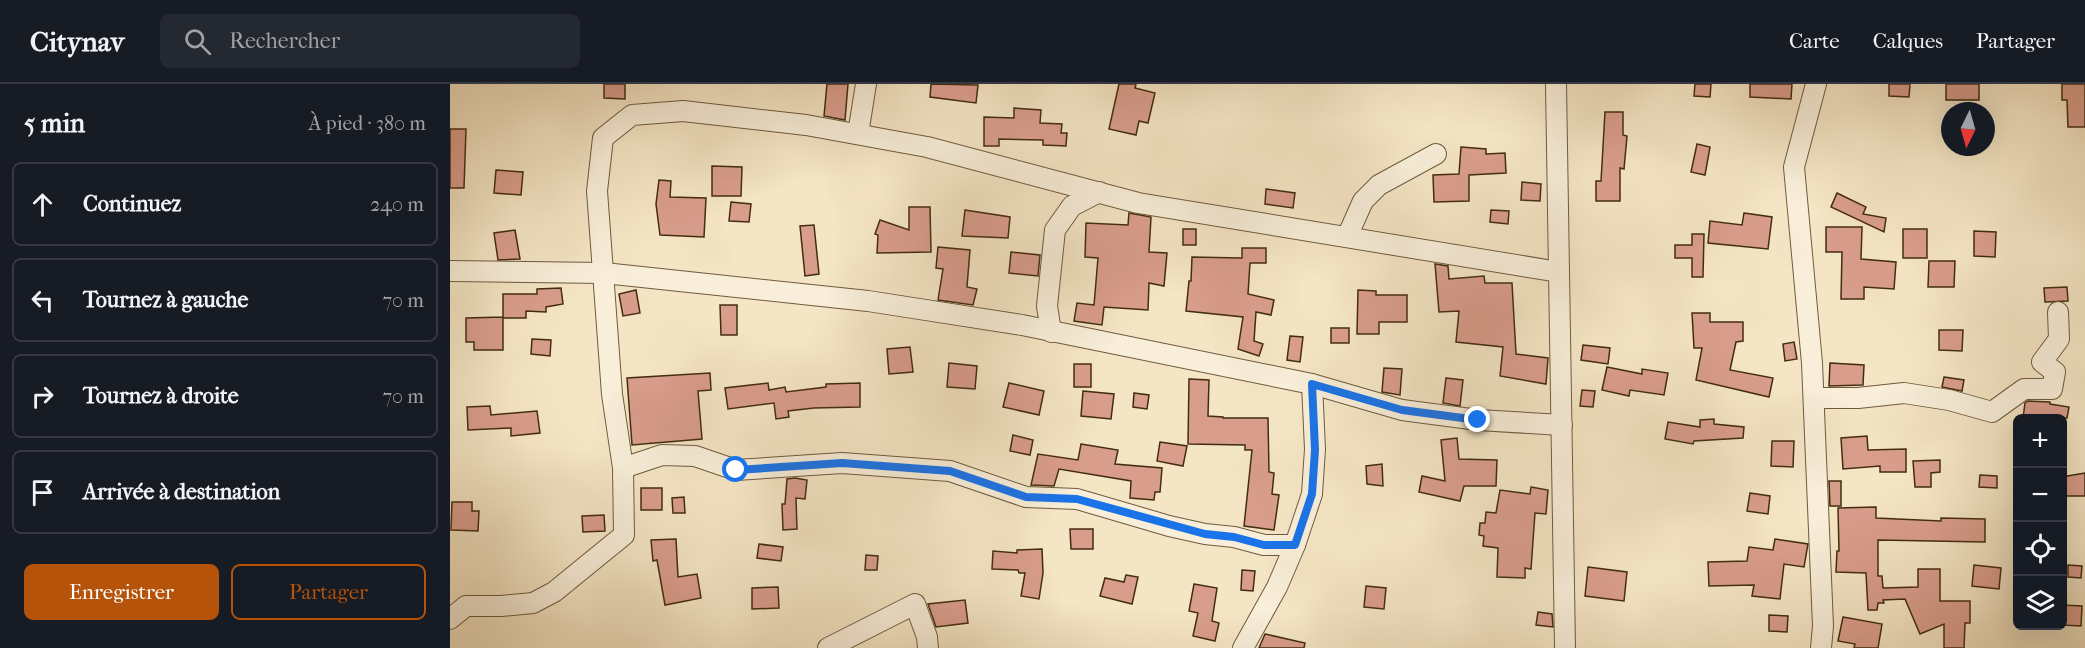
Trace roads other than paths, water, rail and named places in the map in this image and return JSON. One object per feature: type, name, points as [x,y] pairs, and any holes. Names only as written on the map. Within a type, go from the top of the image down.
[{"type":"street","points":[[858,134],[866,84]]},
{"type":"street","points":[[1556,84],[1565,648]]},
{"type":"street","points":[[1816,84],[1794,167],[1814,398],[1823,626],[1821,648]]},
{"type":"street","points":[[450,619],[466,606],[533,603],[554,592],[624,535],[623,468],[612,394],[597,190],[603,138],[632,115],[683,111],[806,125],[927,147],[1138,203],[1559,272]]},
{"type":"street","points":[[1347,237],[1363,201],[1379,185],[1436,154]]},
{"type":"street","points":[[1051,332],[1047,306],[1055,230],[1072,206],[1099,192]]},
{"type":"street","points":[[450,271],[604,273],[868,301],[1051,332],[1312,384],[1402,410],[1478,420],[1562,425]]},
{"type":"street","points":[[1814,398],[1858,398],[1904,393],[1949,400],[1992,412],[2024,389],[2052,389],[2055,372],[2042,362],[2058,339],[2058,312]]},
{"type":"street","points":[[1243,648],[1277,587],[1295,545],[1312,494],[1315,450],[1312,384]]},
{"type":"street","points":[[623,468],[662,455],[695,456],[736,470],[842,463],[950,471],[1026,497],[1077,499],[1205,534],[1234,537],[1264,545],[1295,545]]},
{"type":"street","points":[[828,648],[915,604],[927,637],[928,648]]}]
